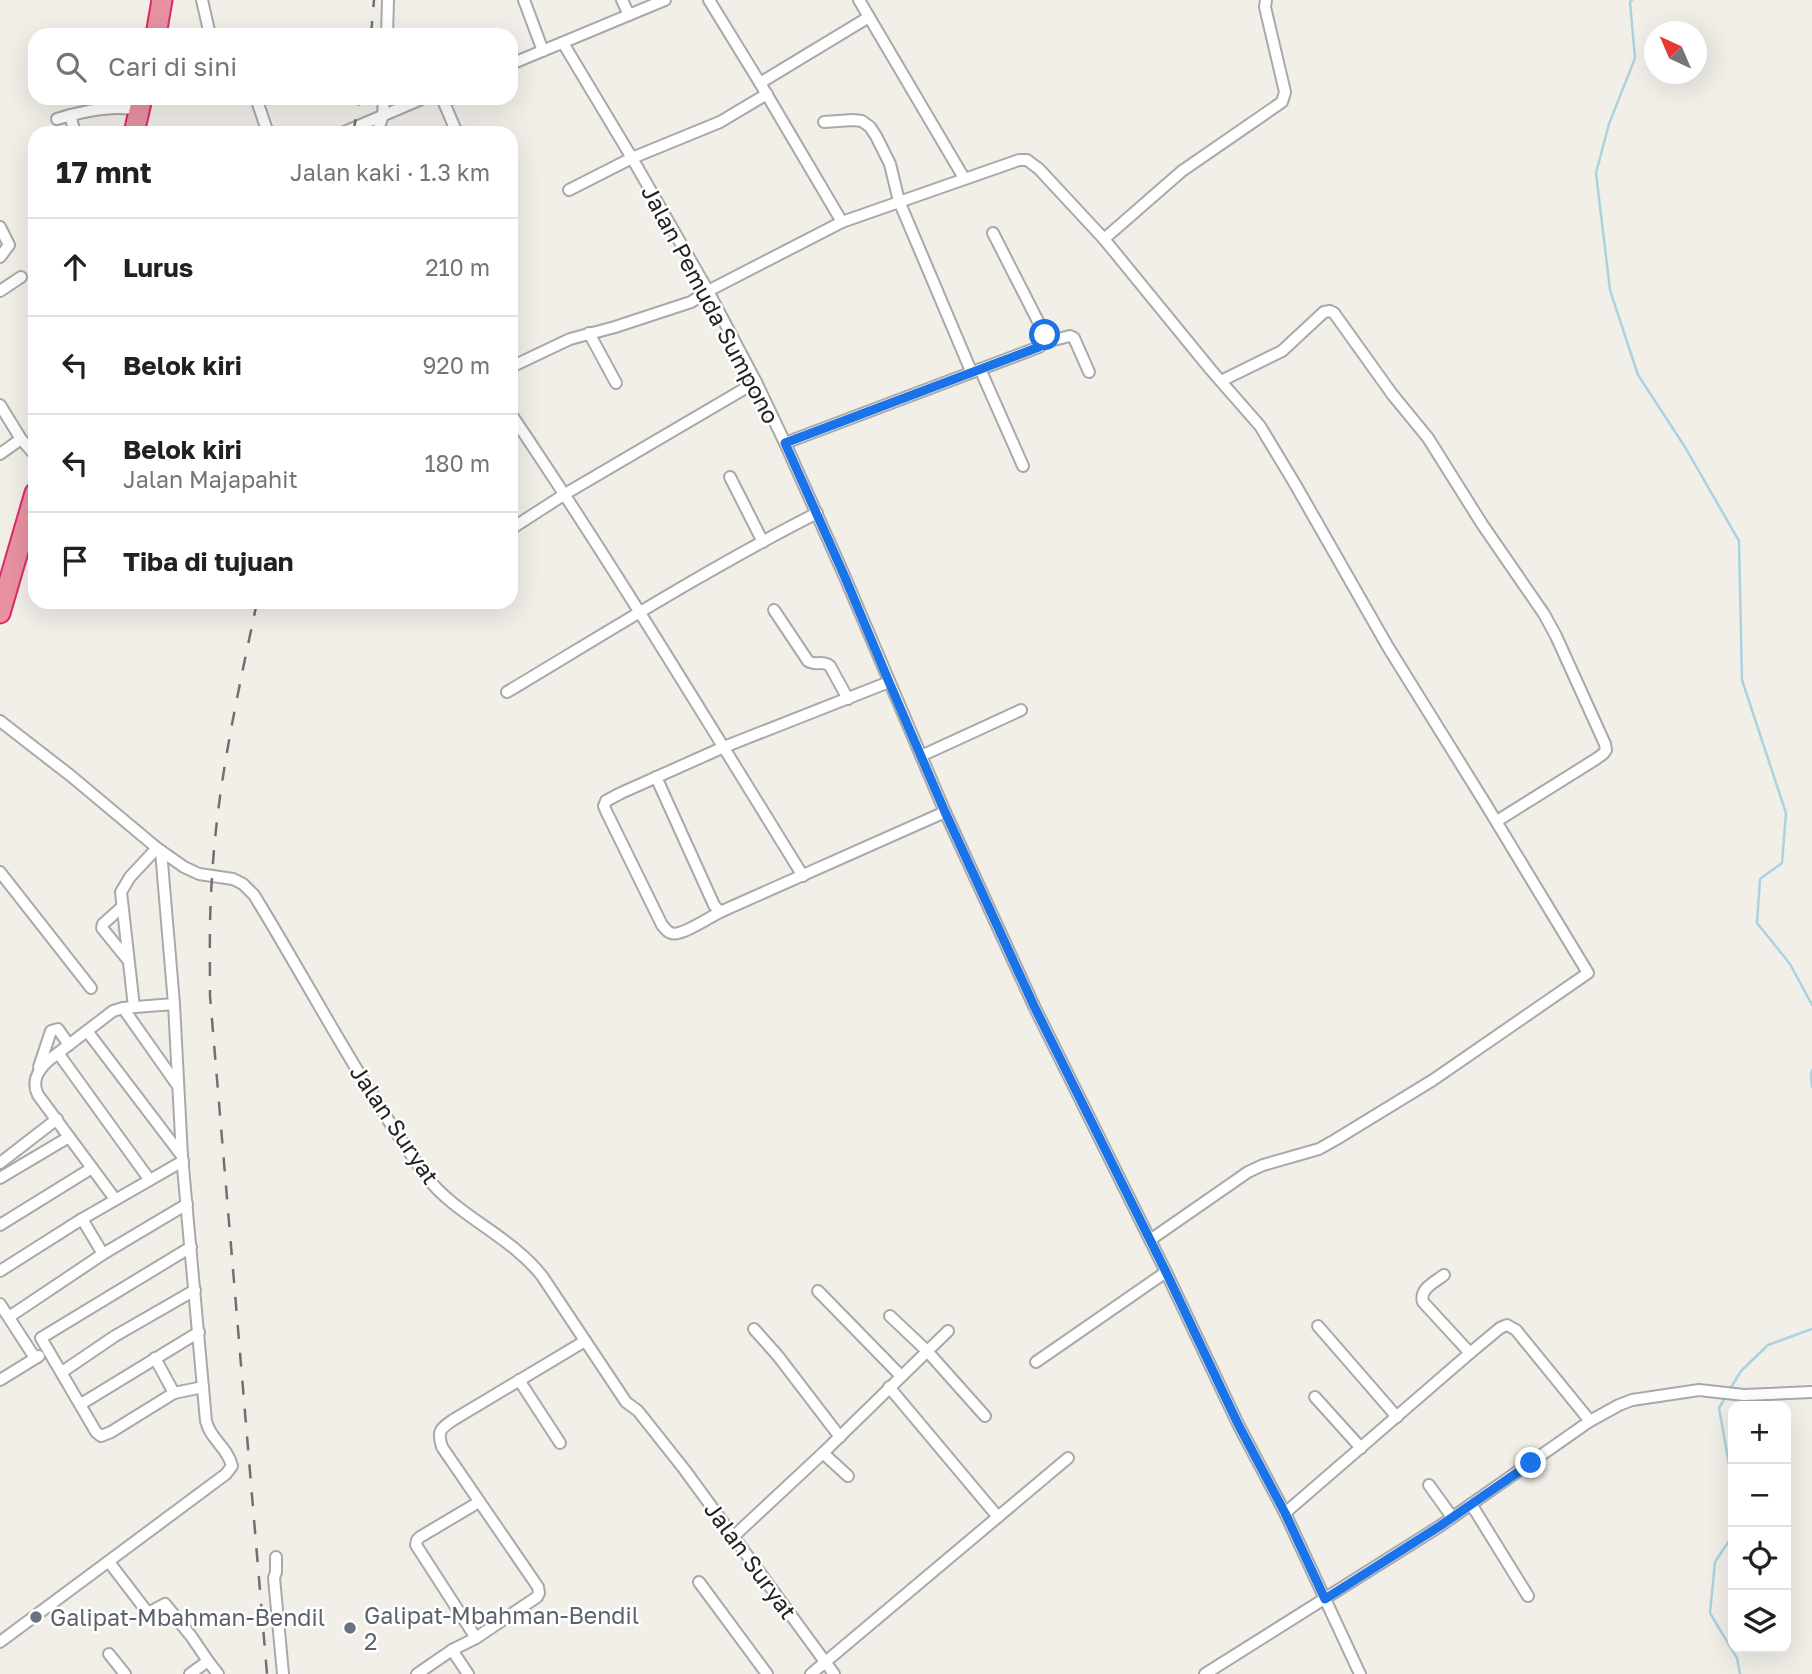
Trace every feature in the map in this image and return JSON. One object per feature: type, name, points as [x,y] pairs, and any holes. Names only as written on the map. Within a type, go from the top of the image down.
[{"type":"highway","points":[[157,28],[163,0]]},
{"type":"highway","points":[[136,126],[141,105]]},
{"type":"highway","points":[[0,613],[28,517]]},
{"type":"street","points":[[202,0],[208,28]]},
{"type":"street","points":[[387,28],[388,0]]},
{"type":"street","points":[[524,0],[543,51]]},
{"type":"street","points":[[622,0],[629,15]]},
{"type":"street","points":[[518,61],[665,0]]},
{"type":"street","points":[[709,0],[842,222]]},
{"type":"street","points":[[859,0],[964,178]]},
{"type":"street","points":[[1104,239],[1182,171],[1278,105],[1285,92],[1265,7],[1266,0]]},
{"type":"street","points":[[760,83],[869,17]]},
{"type":"street","name":"Jalan Pemuda Sumpono","points":[[563,43],[708,291],[756,382],[817,513],[945,812],[1034,1006],[1238,1424],[1285,1513],[1360,1674]]},
{"type":"street","points":[[569,190],[632,158],[720,122],[767,94]]},
{"type":"street","points":[[57,119],[136,105]]},
{"type":"street","points":[[258,105],[266,126]]},
{"type":"street","points":[[379,126],[384,105]]},
{"type":"street","points":[[358,126],[407,105]]},
{"type":"street","points":[[445,105],[454,126]]},
{"type":"street","points":[[70,115],[73,126]]},
{"type":"street","points":[[824,122],[853,120],[866,123],[876,136],[890,164],[899,201],[1023,466]]},
{"type":"street","points":[[518,364],[570,338],[615,327],[691,302],[842,222],[964,178],[1018,160],[1027,160],[1046,175],[1104,239],[1260,426],[1388,647],[1497,821],[1587,973],[1382,1113],[1319,1149],[1248,1172],[1150,1240]]},
{"type":"street","points":[[0,227],[9,245],[0,257]]},
{"type":"street","points":[[993,233],[1045,335],[1045,342]]},
{"type":"street","points":[[0,291],[21,277]]},
{"type":"street","points":[[1221,381],[1282,351],[1322,314],[1334,313],[1392,394],[1428,438],[1489,535],[1544,614],[1606,750],[1497,821]]},
{"type":"street","points":[[589,333],[616,383]]},
{"type":"street","points":[[785,443],[1039,347],[1045,342],[1070,336],[1078,343],[1089,372]]},
{"type":"street","points":[[518,524],[756,382]]},
{"type":"street","points":[[0,405],[28,447]]},
{"type":"street","points":[[518,424],[640,612],[803,876]]},
{"type":"street","points":[[0,454],[21,439]]},
{"type":"street","points":[[730,477],[763,542]]},
{"type":"street","points":[[507,692],[640,612],[817,513]]},
{"type":"street","points":[[774,610],[808,661],[830,666],[848,699]]},
{"type":"street","points":[[889,682],[724,747],[608,799],[605,803],[606,811],[662,925],[674,934],[945,812]]},
{"type":"street","points":[[921,756],[1021,710]]},
{"type":"street","name":"Jalan Suryat","points":[[0,721],[159,850],[199,874],[233,879],[254,895],[372,1095],[427,1178],[446,1197],[532,1263],[626,1402],[638,1411],[684,1469],[834,1674]]},
{"type":"street","points":[[656,778],[714,905],[720,912]]},
{"type":"street","points":[[159,850],[124,885],[121,892],[130,962],[129,1007],[179,1087]]},
{"type":"street","points":[[0,1643],[216,1482],[232,1465],[208,1427],[182,1158],[174,1004],[159,850]]},
{"type":"street","points":[[0,872],[91,988]]},
{"type":"street","points":[[122,907],[102,928],[130,962]]},
{"type":"street","points":[[39,1069],[113,1011],[129,1007],[174,1004]]},
{"type":"street","points":[[69,1045],[58,1029],[51,1031],[35,1089],[115,1199]]},
{"type":"street","points":[[87,1031],[182,1158]]},
{"type":"street","points":[[58,1053],[149,1179]]},
{"type":"street","points":[[0,1163],[57,1119]]},
{"type":"street","points":[[0,1178],[69,1137]]},
{"type":"street","points":[[0,1272],[182,1158]]},
{"type":"street","points":[[0,1225],[92,1168]]},
{"type":"street","points":[[9,1317],[103,1254],[187,1204]]},
{"type":"street","points":[[82,1219],[103,1254]]},
{"type":"street","points":[[28,1347],[191,1247]]},
{"type":"street","points":[[1036,1362],[1166,1272]]},
{"type":"street","points":[[1444,1275],[1423,1291],[1423,1302],[1469,1353]]},
{"type":"street","points":[[62,1372],[115,1336],[195,1290]]},
{"type":"street","points":[[818,1292],[901,1377]]},
{"type":"street","points":[[0,1304],[35,1359]]},
{"type":"street","points":[[890,1316],[927,1351],[985,1416]]},
{"type":"street","points":[[1285,1513],[1469,1353],[1507,1325],[1513,1327],[1590,1421]]},
{"type":"street","points":[[1318,1326],[1397,1417]]},
{"type":"street","points":[[754,1329],[840,1437]]},
{"type":"street","points":[[734,1536],[948,1331]]},
{"type":"street","points":[[80,1404],[199,1332]]},
{"type":"street","points":[[41,1338],[96,1432],[101,1436],[174,1393],[204,1387]]},
{"type":"street","points":[[417,1674],[452,1650],[476,1638],[539,1593],[538,1587],[442,1447],[438,1435],[441,1428],[585,1341]]},
{"type":"street","points":[[0,1380],[47,1350]]},
{"type":"street","points":[[155,1358],[174,1393]]},
{"type":"street","points":[[519,1380],[560,1443]]},
{"type":"street","points":[[889,1387],[998,1517]]},
{"type":"street","points":[[1205,1674],[1452,1517],[1604,1413],[1632,1400],[1699,1390],[1744,1395],[1812,1392]]},
{"type":"street","points":[[1315,1397],[1361,1448]]},
{"type":"street","points":[[823,1453],[848,1476]]},
{"type":"street","points":[[811,1674],[1068,1458]]},
{"type":"street","points":[[1429,1485],[1452,1517]]},
{"type":"street","points":[[476,1638],[416,1545],[420,1537],[479,1502]]},
{"type":"street","points":[[1471,1504],[1528,1596]]},
{"type":"street","points":[[276,1557],[274,1578],[283,1674]]},
{"type":"street","points":[[109,1562],[148,1613],[165,1604],[218,1674]]},
{"type":"street","points":[[699,1582],[767,1674]]},
{"type":"street","points":[[452,1650],[468,1674]]},
{"type":"street","points":[[109,1654],[125,1674]]},
{"type":"street","points":[[190,1674],[208,1661]]},
{"type":"waterway","points":[[1632,0],[1630,2],[1635,58],[1609,124],[1596,173],[1610,290],[1638,375],[1685,447],[1739,541],[1742,680],[1786,813],[1782,863],[1760,879],[1757,923],[1790,964],[1812,1005]]},
{"type":"waterway","points":[[1812,1070],[1812,1087]]},
{"type":"waterway","points":[[1730,1389],[1741,1371],[1768,1345],[1812,1329]]},
{"type":"waterway","points":[[1725,1398],[1719,1408],[1729,1464]]},
{"type":"waterway","points":[[1728,1542],[1715,1562],[1710,1613],[1737,1658],[1740,1674]]},
{"type":"railway","points":[[372,28],[374,0]]},
{"type":"railway","points":[[354,126],[359,105]]},
{"type":"railway","points":[[256,609],[218,808],[211,893],[210,996],[267,1674]]},
{"type":"place","name":"Galipat-Mbahman-Bendil","points":[[36,1617]]},
{"type":"place","name":"Galipat-Mbahman-Bendil 2","points":[[350,1628]]},
{"type":"route","points":[[1045,335],[1044,343],[1039,347],[785,443],[945,812],[1034,1006],[1325,1599],[1440,1526],[1531,1463]]}]
